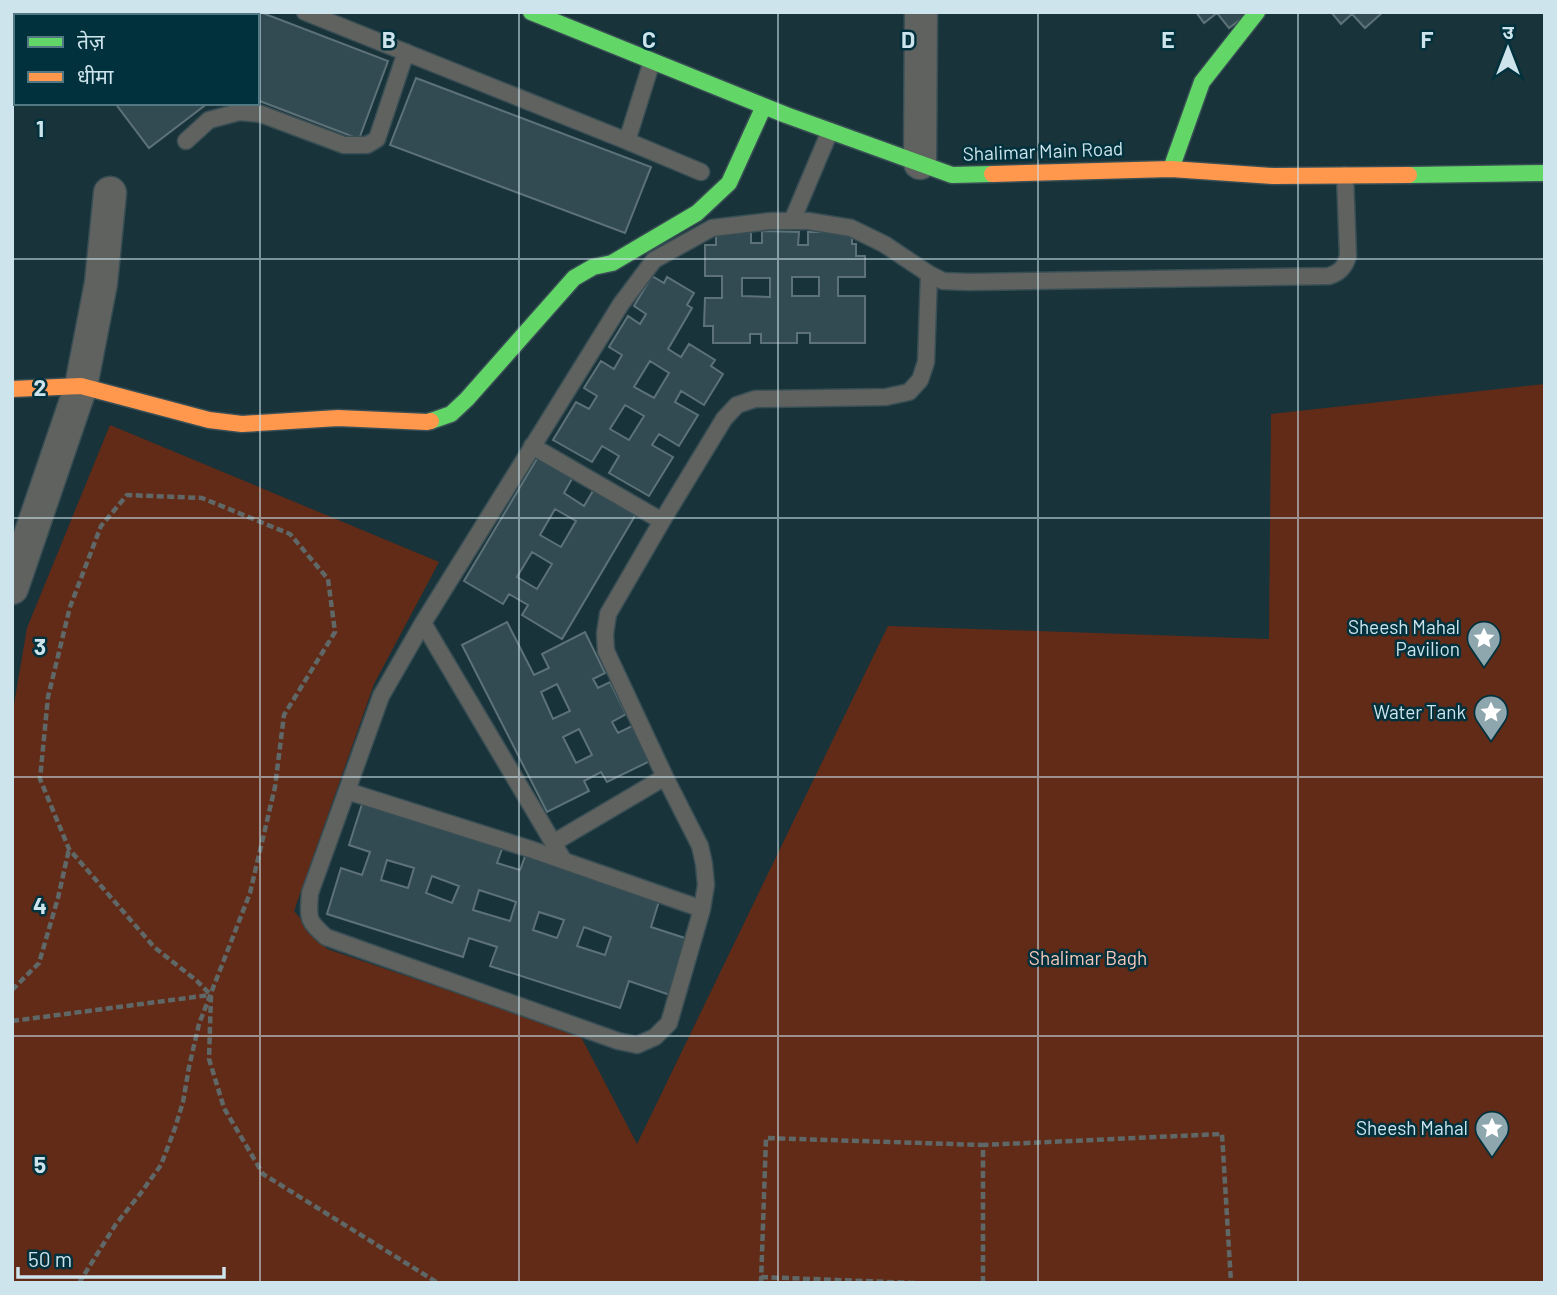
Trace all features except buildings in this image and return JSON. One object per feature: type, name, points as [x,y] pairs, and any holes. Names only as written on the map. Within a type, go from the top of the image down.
[{"type":"street","name":"Shalimar Main Road","points":[[531,12],[764,106],[952,175],[1171,169],[1273,176],[1545,173]]},
{"type":"street","points":[[920,163],[921,12]]},
{"type":"street","points":[[1171,169],[1202,82],[1257,12]]},
{"type":"street","points":[[12,389],[81,386],[209,420],[242,424],[338,418],[428,422],[451,414],[574,278],[593,267],[612,263],[697,213],[729,183],[764,106]]},
{"type":"street","points":[[12,587],[81,386],[101,283],[110,193]]},
{"type":"lane","points":[[305,12],[701,172]]},
{"type":"lane","points":[[186,141],[209,120],[239,112],[261,114],[344,145],[367,145],[377,139],[407,52]]},
{"type":"lane","points":[[627,141],[652,61]]},
{"type":"lane","points":[[792,221],[830,131]]},
{"type":"lane","points":[[929,274],[926,362],[920,380],[909,392],[886,397],[755,399],[737,405],[724,419],[608,614],[606,651],[700,846],[704,864],[706,885],[702,909],[669,1023],[655,1037],[637,1045],[618,1041],[326,937],[312,924],[308,911],[310,894],[382,696],[423,623],[621,303],[654,260],[712,228],[771,221],[808,221],[851,228],[884,244],[943,281],[1329,276],[1337,274],[1349,256],[1345,175]]},
{"type":"lane","points":[[532,446],[662,521]]},
{"type":"lane","points":[[423,623],[564,861]]},
{"type":"lane","points":[[553,843],[665,777]]},
{"type":"lane","points":[[347,791],[702,909]]},
{"type":"path","points":[[79,1283],[116,1224],[161,1165],[176,1128],[199,1024],[211,995],[250,893],[275,787],[284,715],[335,632],[328,579],[290,534],[202,498],[127,495],[101,526],[70,607],[48,697],[40,779],[69,849],[155,947],[211,995],[209,1059],[224,1108],[263,1174],[438,1283]]},
{"type":"path","points":[[12,990],[39,963],[69,849]]},
{"type":"path","points":[[12,1021],[211,995]]},
{"type":"path","points":[[915,1283],[761,1280],[766,1138],[983,1145],[1222,1133],[1231,1283]]},
{"type":"path","points":[[983,1145],[983,1283]]},
{"type":"green space","name":"Shalimar Bagh","points":[[1545,384],[1545,1283],[12,1283],[12,716],[27,628],[110,425],[439,562],[374,684],[294,911],[327,949],[580,1035],[637,1144],[888,626],[1269,639],[1271,414]]},
{"type":"traffic: fast","points":[[531,12],[786,115],[952,175],[992,174]]},
{"type":"traffic: fast","points":[[1171,169],[1202,82],[1257,12]]},
{"type":"traffic: fast","points":[[431,421],[451,414],[467,399],[574,278],[593,267],[612,263],[697,213],[729,183],[764,106]]},
{"type":"traffic: fast","points":[[1409,175],[1545,173]]},
{"type":"traffic: slow","points":[[992,174],[1171,169],[1273,176],[1409,175]]},
{"type":"traffic: slow","points":[[12,389],[81,386],[209,420],[242,424],[338,418],[431,421]]},
{"type":"place","name":"Sheesh Mahal Pavilion","points":[[1484,668]]},
{"type":"place","name":"Water Tank","points":[[1491,742]]},
{"type":"place","name":"Sheesh Mahal","points":[[1492,1158]]}]
